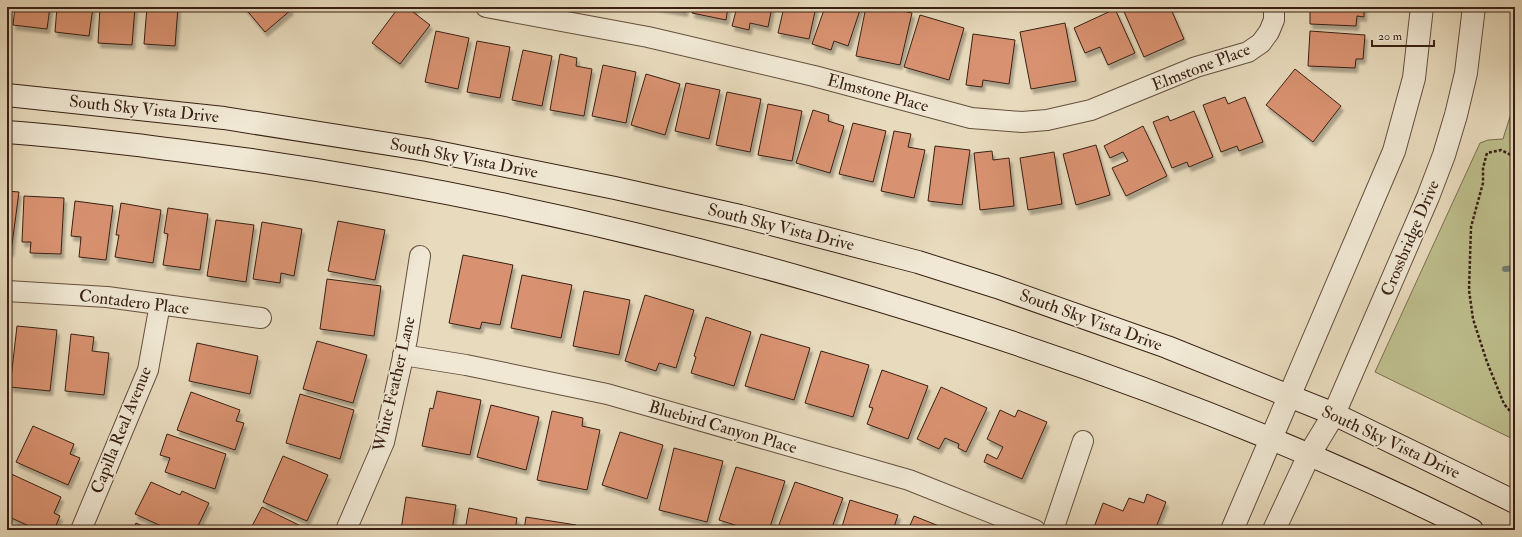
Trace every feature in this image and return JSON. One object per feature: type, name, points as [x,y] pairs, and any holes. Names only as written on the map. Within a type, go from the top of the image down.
[{"type":"main road","points":[[1232,530],[1394,151],[1414,78],[1422,7]]},
{"type":"main road","name":"Crossbridge Drive","points":[[1274,530],[1309,455],[1334,414],[1411,237],[1444,154],[1456,115],[1466,73],[1474,7]]},
{"type":"main road","name":"South Sky Vista Drive","points":[[7,95],[217,117],[317,132],[518,168],[740,216],[918,262],[997,287],[1167,347],[1334,414],[1515,502]]},
{"type":"main road","points":[[7,132],[194,152],[312,169],[462,196],[578,220],[675,243],[897,305],[1030,348],[1123,381],[1309,455],[1472,530]]},
{"type":"street","name":"Elmstone Place","points":[[486,7],[655,38],[814,76],[952,113],[996,121],[1047,120],[1091,110],[1196,67],[1248,52],[1261,43],[1270,32],[1274,20],[1274,7]]},
{"type":"street","name":"White Feather Lane","points":[[346,530],[384,442],[403,355],[420,256]]},
{"type":"street","name":"Contadero Place","points":[[7,291],[107,297],[262,318]]},
{"type":"street","name":"Capilla Real Avenue","points":[[81,530],[148,370],[160,304]]},
{"type":"street","name":"Bluebird Canyon Place","points":[[403,355],[466,365],[607,394],[909,480],[1035,530]]},
{"type":"street","points":[[1053,530],[1083,441]]},
{"type":"path","points":[[1515,157],[1501,150],[1487,154],[1483,168],[1484,183],[1471,227],[1468,290],[1473,319],[1486,362],[1504,404],[1515,417]]},
{"type":"green space","points":[[1515,88],[1515,440],[1375,372],[1480,143],[1488,140],[1503,139],[1513,107]]},
{"type":"building","points":[[15,7],[50,7],[47,29],[13,25]]},
{"type":"building","points":[[57,7],[93,7],[89,36],[55,32]]},
{"type":"building","points":[[100,7],[135,7],[132,45],[98,43]]},
{"type":"building","points":[[147,7],[178,7],[175,46],[144,44]]},
{"type":"building","points":[[244,7],[289,7],[291,10],[265,32]]},
{"type":"building","points":[[399,7],[417,7],[413,12],[430,25],[400,64],[372,43]]},
{"type":"building","points":[[657,7],[686,7],[685,12]]},
{"type":"building","points":[[693,7],[728,7],[726,20],[692,13]]},
{"type":"building","points":[[737,7],[772,7],[768,27],[750,23],[749,30],[732,26]]},
{"type":"building","points":[[784,7],[816,7],[809,39],[778,33]]},
{"type":"building","points":[[825,7],[861,7],[848,46],[834,41],[831,50],[812,44]]},
{"type":"building","points":[[866,7],[883,7],[912,13],[900,65],[856,56]]},
{"type":"building","points":[[1122,7],[1170,7],[1184,39],[1144,57]]},
{"type":"building","points":[[1310,7],[1364,7],[1364,17],[1357,16],[1356,26],[1310,24]]},
{"type":"building","points":[[1115,9],[1135,53],[1108,65],[1100,47],[1085,53],[1074,28]]},
{"type":"building","points":[[920,15],[964,28],[949,80],[904,67]]},
{"type":"building","points":[[1065,23],[1076,81],[1031,89],[1020,32]]},
{"type":"building","points":[[436,31],[469,38],[458,89],[425,82]]},
{"type":"building","points":[[1310,31],[1365,35],[1363,59],[1356,59],[1355,68],[1308,66]]},
{"type":"building","points":[[973,34],[1015,40],[1009,84],[983,80],[982,87],[966,85]]},
{"type":"building","points":[[477,41],[510,47],[500,98],[467,92]]},
{"type":"building","points":[[523,50],[552,56],[542,106],[512,100]]},
{"type":"building","points":[[560,54],[577,58],[576,66],[592,69],[584,116],[550,110]]},
{"type":"building","points":[[603,65],[636,72],[626,123],[592,116]]},
{"type":"building","points":[[1295,69],[1341,106],[1313,142],[1266,105]]},
{"type":"building","points":[[646,74],[680,84],[665,135],[631,125]]},
{"type":"building","points":[[686,83],[720,90],[709,139],[675,131]]},
{"type":"building","points":[[727,92],[761,99],[750,152],[716,145]]},
{"type":"building","points":[[1225,97],[1228,104],[1245,97],[1263,142],[1239,151],[1237,146],[1221,152],[1203,105]]},
{"type":"building","points":[[768,104],[802,111],[792,161],[758,155]]},
{"type":"building","points":[[813,110],[829,115],[828,121],[844,126],[830,173],[796,163]]},
{"type":"building","points":[[1194,111],[1213,157],[1189,167],[1187,162],[1172,168],[1153,122],[1168,116],[1170,121]]},
{"type":"building","points":[[853,123],[886,131],[873,182],[839,174]]},
{"type":"building","points":[[1143,126],[1167,176],[1126,196],[1112,168],[1128,161],[1123,152],[1110,158],[1104,146]]},
{"type":"building","points":[[894,131],[911,134],[908,147],[925,150],[914,198],[881,191]]},
{"type":"building","points":[[1096,145],[1110,195],[1076,205],[1063,154]]},
{"type":"building","points":[[935,146],[970,150],[962,205],[928,201]]},
{"type":"building","points":[[992,151],[993,160],[1009,158],[1014,206],[980,210],[974,153]]},
{"type":"building","points":[[1054,152],[1062,204],[1028,210],[1020,158]]},
{"type":"building","points":[[7,191],[19,192],[11,252],[7,251]]},
{"type":"building","points":[[24,196],[64,198],[61,254],[30,253],[31,242],[22,242]]},
{"type":"building","points":[[75,201],[113,206],[106,260],[79,257],[81,237],[71,236]]},
{"type":"building","points":[[121,203],[161,210],[153,263],[115,257],[119,235],[116,235]]},
{"type":"building","points":[[168,208],[208,214],[200,270],[163,265],[168,234],[164,233]]},
{"type":"building","points":[[216,220],[254,225],[246,282],[207,276]]},
{"type":"building","points":[[338,221],[385,230],[375,280],[328,271]]},
{"type":"building","points":[[262,222],[302,229],[294,276],[281,273],[280,283],[253,279]]},
{"type":"building","points":[[463,255],[513,265],[500,325],[482,322],[480,329],[449,323]]},
{"type":"building","points":[[522,275],[572,285],[561,338],[511,328]]},
{"type":"building","points":[[327,279],[381,286],[374,336],[320,329]]},
{"type":"building","points":[[584,291],[630,300],[619,355],[573,346]]},
{"type":"building","points":[[645,295],[694,310],[676,368],[659,363],[656,371],[625,361]]},
{"type":"building","points":[[706,317],[751,332],[734,386],[691,373],[696,357],[694,356]]},
{"type":"building","points":[[17,326],[57,330],[50,391],[10,387]]},
{"type":"building","points":[[71,334],[94,337],[92,351],[109,353],[104,395],[65,391]]},
{"type":"building","points":[[761,334],[810,348],[794,400],[745,386]]},
{"type":"building","points":[[317,341],[367,355],[353,403],[303,389]]},
{"type":"building","points":[[197,343],[258,356],[250,394],[189,381]]},
{"type":"building","points":[[821,351],[869,365],[853,417],[805,403]]},
{"type":"building","points":[[882,370],[928,386],[908,439],[867,424],[873,408],[869,407]]},
{"type":"building","points":[[941,387],[987,408],[966,452],[958,448],[959,444],[945,438],[939,449],[917,439]]},
{"type":"building","points":[[437,391],[481,400],[470,455],[422,446],[430,408],[433,409]]},
{"type":"building","points":[[191,392],[240,410],[236,421],[244,423],[235,450],[177,430]]},
{"type":"building","points":[[300,394],[354,410],[340,459],[286,443]]},
{"type":"building","points":[[491,405],[539,417],[526,470],[477,457]]},
{"type":"building","points":[[1000,410],[1015,417],[1018,410],[1047,422],[1022,479],[984,462],[987,454],[997,459],[1003,447],[987,439]]},
{"type":"building","points":[[552,411],[583,418],[582,426],[600,430],[587,490],[537,480]]},
{"type":"building","points":[[33,426],[74,444],[70,454],[80,458],[68,485],[16,462]]},
{"type":"building","points":[[620,432],[663,445],[647,499],[602,485]]},
{"type":"building","points":[[167,434],[226,454],[215,489],[165,472],[170,458],[160,455]]},
{"type":"building","points":[[674,448],[723,461],[707,522],[659,510]]},
{"type":"building","points":[[283,456],[328,475],[307,521],[263,502]]},
{"type":"building","points":[[736,467],[785,481],[769,530],[751,530],[719,520]]},
{"type":"building","points":[[7,472],[61,497],[54,513],[60,516],[54,530],[38,530],[7,516]]},
{"type":"building","points":[[151,482],[180,495],[182,491],[209,503],[196,530],[170,530],[135,514]]},
{"type":"building","points":[[795,482],[843,498],[831,530],[777,530]]},
{"type":"building","points":[[1147,494],[1166,502],[1155,530],[1093,530],[1103,503],[1123,511],[1129,498],[1144,503]]},
{"type":"building","points":[[406,497],[456,505],[452,530],[401,530]]},
{"type":"building","points":[[850,500],[898,515],[893,530],[841,530]]},
{"type":"building","points":[[262,507],[309,530],[250,530]]},
{"type":"building","points":[[469,508],[517,518],[515,530],[465,530]]},
{"type":"building","points":[[914,516],[949,530],[908,530]]},
{"type":"building","points":[[526,517],[576,525],[575,530],[524,530]]},
{"type":"building","points":[[136,523],[152,530],[132,530]]},
{"type":"waterway","points":[[1505,269],[1515,268]]}]
